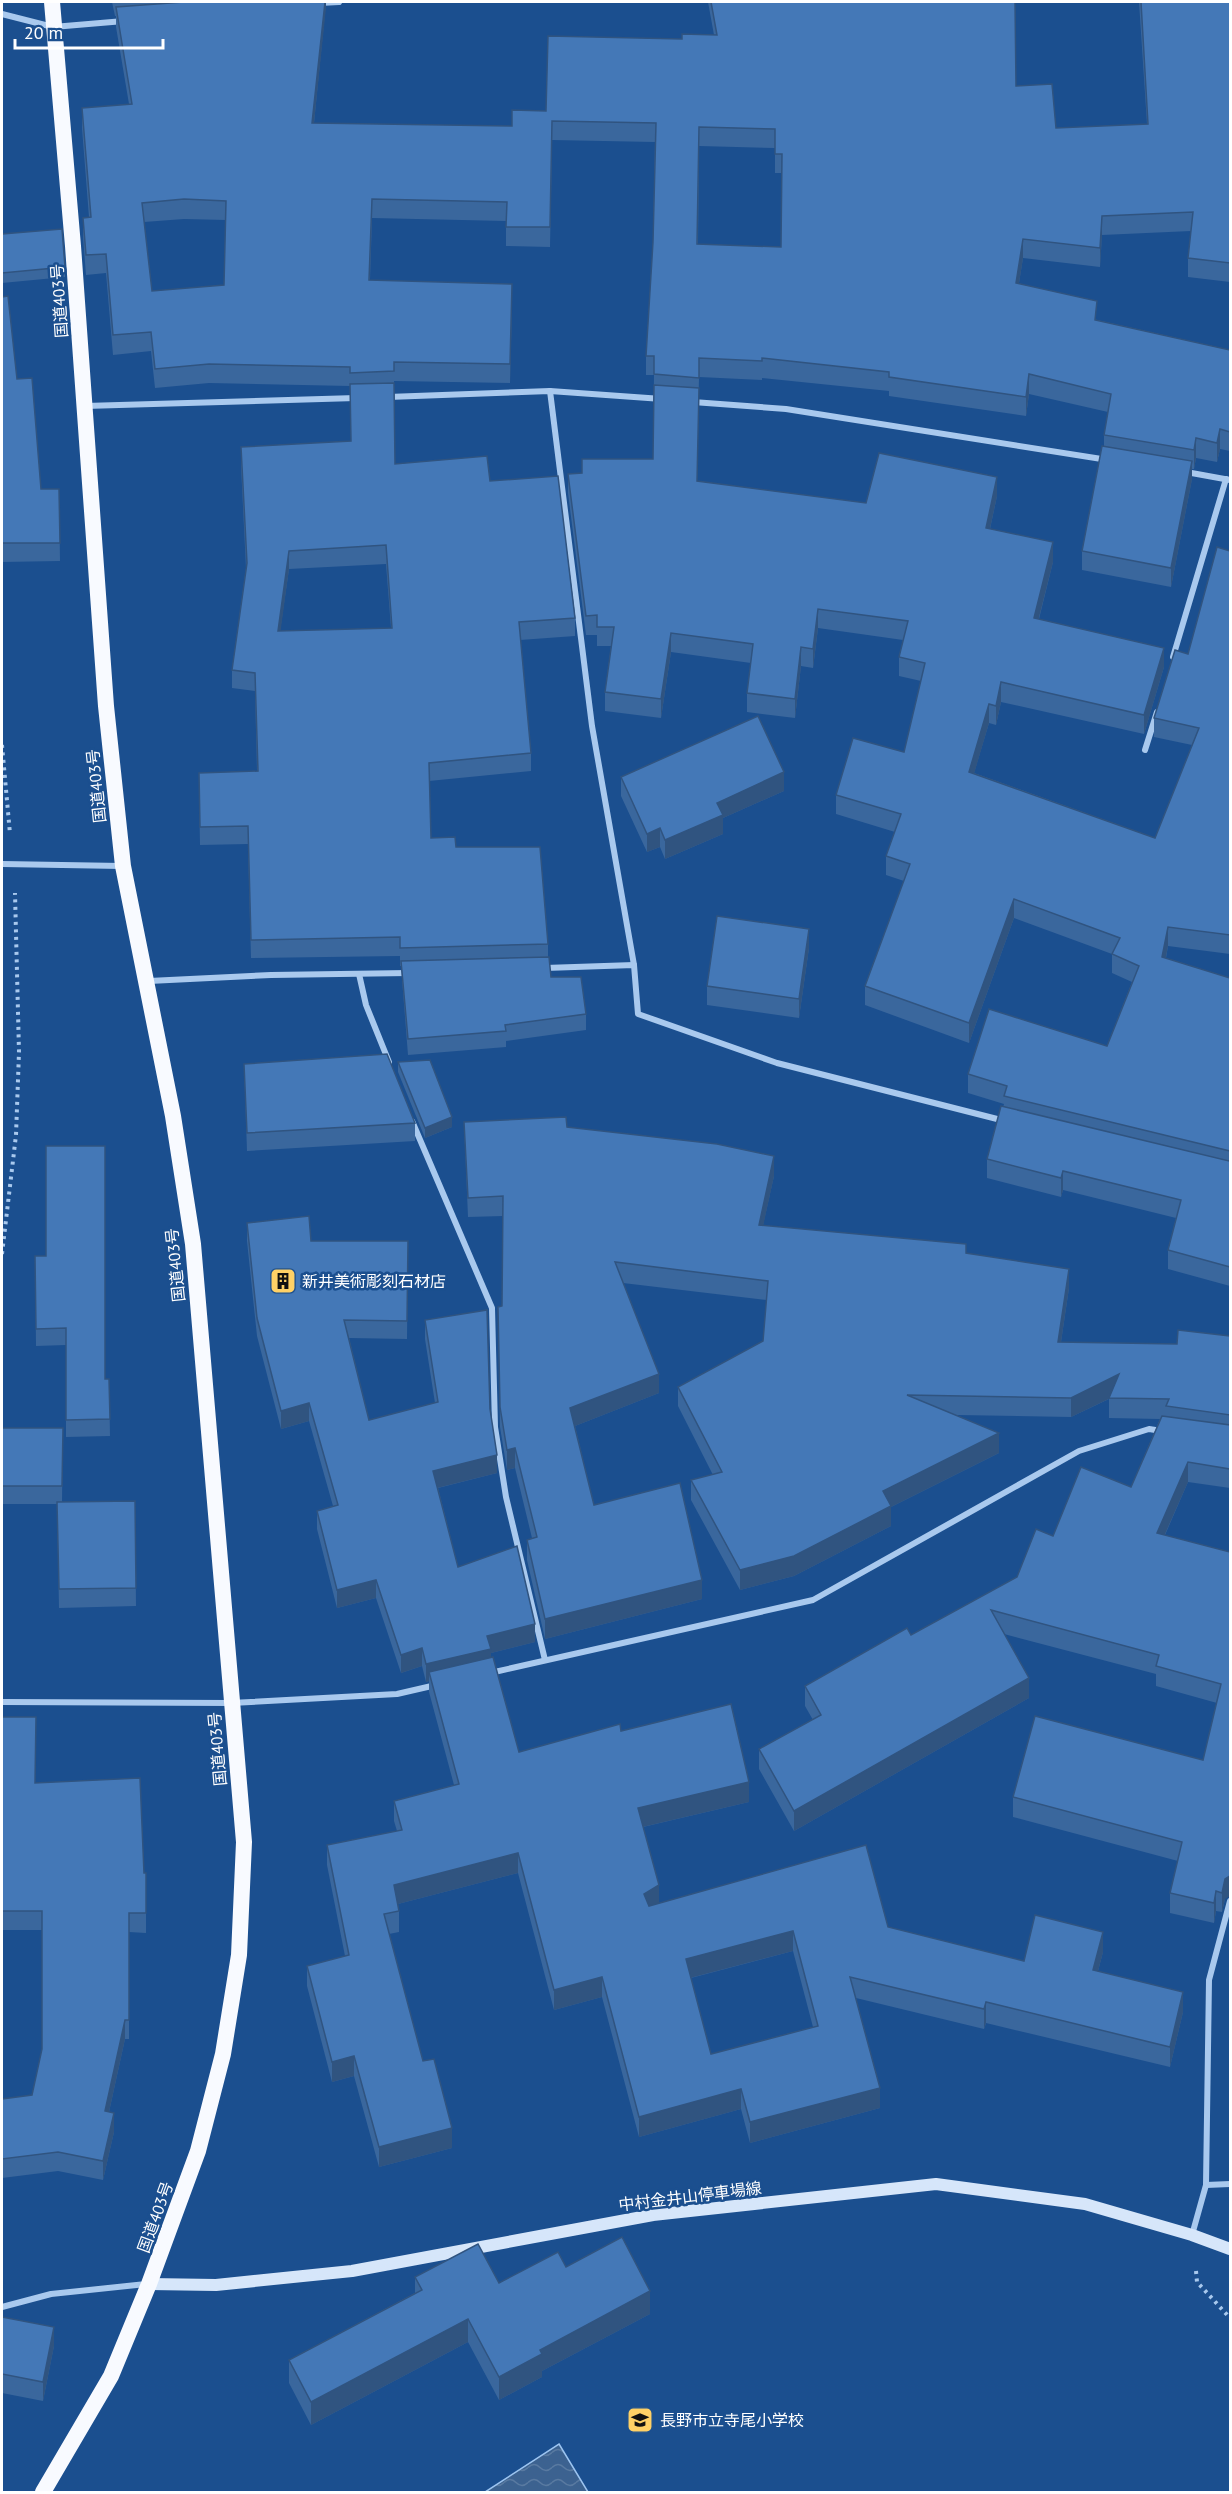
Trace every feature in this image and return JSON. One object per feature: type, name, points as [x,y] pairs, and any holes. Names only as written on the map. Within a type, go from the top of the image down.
[{"type":"highway","name":"国道403号","points":[[43,2493],[111,2376],[149,2284],[198,2151],[223,2054],[239,1955],[244,1842],[192,1244],[172,1116],[123,866],[106,706],[52,2]]},
{"type":"main road","name":"中村金井山停車場線","points":[[149,2284],[216,2285],[352,2271],[653,2215],[936,2184],[1085,2204],[1192,2235],[1230,2249]]},
{"type":"street","points":[[316,4],[339,2]]},
{"type":"street","points":[[2,14],[53,27],[133,20]]},
{"type":"street","points":[[375,398],[550,391],[668,400]]},
{"type":"street","points":[[550,391],[592,726],[634,965],[638,1014],[777,1063],[1013,1123]]},
{"type":"street","points":[[84,406],[363,398]]},
{"type":"street","points":[[680,401],[786,409],[1122,462]]},
{"type":"street","points":[[1172,660],[1228,479],[1180,471]]},
{"type":"street","points":[[1146,750],[1159,705]]},
{"type":"street","points":[[2,864],[123,866]]},
{"type":"street","points":[[538,969],[634,965]]},
{"type":"street","points":[[144,982],[271,975],[418,972]]},
{"type":"street","points":[[358,974],[366,1005],[392,1071]]},
{"type":"street","points":[[410,1114],[492,1308],[495,1427],[506,1497],[546,1660]]},
{"type":"street","points":[[477,1676],[813,1600],[1079,1451],[1149,1429],[1172,1432]]},
{"type":"street","points":[[2,1702],[231,1704],[397,1694],[443,1683]]},
{"type":"street","points":[[1192,2235],[1206,2185],[1209,1980],[1230,1901]]},
{"type":"street","points":[[1206,2185],[1230,2184]]},
{"type":"street","points":[[2,2307],[51,2294],[149,2284]]},
{"type":"path","points":[[2,746],[19,962],[16,1135],[2,1254]]},
{"type":"path","points":[[1192,2235],[1197,2282],[1230,2318]]},
{"type":"water","points":[[559,2444],[588,2492],[485,2492]]},
{"type":"building","points":[[184,2],[325,2],[312,123],[512,126],[512,110],[546,111],[548,36],[682,39],[682,34],[717,35],[711,2],[1015,2],[1016,86],[1052,84],[1056,128],[1148,124],[1141,2],[1230,2],[1230,263],[1188,258],[1193,212],[1102,216],[1100,248],[1023,239],[1016,283],[1097,301],[1095,320],[1230,350],[1230,432],[1220,429],[1217,443],[1196,438],[1194,450],[1104,435],[1111,394],[1029,374],[1026,397],[889,377],[889,372],[762,358],[762,361],[699,358],[699,378],[654,374],[654,356],[646,356],[653,242],[656,123],[552,121],[550,227],[506,227],[507,202],[372,199],[369,280],[512,284],[510,364],[394,362],[394,371],[350,373],[350,367],[209,364],[155,369],[151,332],[113,335],[106,254],[86,255],[83,218],[91,217],[82,108],[132,104],[116,7]],"holes":[[[699,127],[775,129],[775,154],[782,154],[781,247],[697,244]],[[184,199],[226,201],[224,285],[152,291],[142,203]]]},
{"type":"building","points":[[62,229],[65,267],[2,273],[2,234]]},
{"type":"building","points":[[8,296],[17,379],[32,378],[41,489],[59,489],[60,543],[2,543],[2,297]]},
{"type":"building","points":[[394,383],[395,464],[487,456],[490,481],[558,476],[575,618],[519,622],[531,753],[429,763],[431,838],[455,837],[456,847],[540,847],[548,944],[400,948],[400,937],[251,940],[248,826],[200,827],[199,773],[258,771],[255,673],[232,670],[247,563],[241,447],[351,441],[350,384]],"holes":[[[386,545],[392,628],[278,631],[289,551]]]},
{"type":"building","points":[[654,385],[699,388],[697,481],[866,503],[879,453],[997,477],[986,528],[1053,542],[1034,618],[1164,648],[1144,715],[1001,682],[996,706],[989,704],[969,772],[1155,838],[1199,728],[1154,718],[1175,650],[1188,654],[1217,547],[1230,551],[1230,935],[1168,927],[1162,957],[1230,978],[1230,1151],[1004,1096],[1007,1086],[968,1074],[989,1009],[1107,1046],[1139,966],[1112,954],[1120,938],[1014,899],[969,1023],[865,986],[910,864],[886,856],[901,814],[836,795],[853,738],[904,752],[925,663],[899,657],[908,621],[818,609],[813,649],[801,647],[795,699],[747,693],[753,644],[671,633],[661,699],[605,692],[614,627],[597,627],[597,615],[586,616],[568,474],[582,473],[582,459],[653,459]]},
{"type":"building","points":[[1102,446],[1192,461],[1171,568],[1082,551]]},
{"type":"building","points":[[758,716],[784,772],[717,803],[723,815],[665,840],[660,828],[647,834],[621,777]]},
{"type":"building","points":[[717,916],[809,929],[799,999],[707,986]]},
{"type":"building","points":[[549,957],[551,977],[581,977],[586,1014],[505,1025],[506,1031],[408,1039],[401,961]]},
{"type":"building","points":[[387,1054],[415,1123],[247,1133],[244,1064]]},
{"type":"building","points":[[430,1060],[452,1117],[425,1128],[398,1062]]},
{"type":"building","points":[[1001,1106],[1230,1160],[1230,1267],[1168,1250],[1181,1200],[1063,1171],[1061,1178],[987,1159]]},
{"type":"building","points":[[566,1117],[567,1127],[717,1144],[774,1156],[759,1225],[966,1244],[966,1253],[1069,1269],[1058,1342],[1177,1344],[1178,1330],[1230,1336],[1230,1415],[1166,1406],[1169,1399],[1109,1398],[1119,1374],[1071,1398],[907,1395],[999,1433],[883,1491],[891,1506],[794,1556],[740,1570],[691,1480],[722,1472],[678,1387],[763,1341],[768,1281],[615,1262],[659,1374],[570,1408],[594,1505],[680,1483],[702,1580],[545,1619],[527,1540],[537,1537],[515,1448],[507,1450],[500,1407],[498,1307],[502,1306],[503,1196],[468,1198],[464,1122]]},
{"type":"building","points":[[46,1146],[105,1146],[105,1379],[109,1379],[110,1419],[66,1420],[66,1328],[36,1329],[35,1256],[46,1256]]},
{"type":"building","points":[[309,1216],[311,1241],[408,1241],[407,1321],[344,1320],[369,1420],[438,1402],[425,1320],[487,1310],[490,1409],[497,1455],[433,1471],[458,1567],[517,1546],[535,1624],[487,1636],[491,1649],[426,1664],[422,1648],[401,1655],[376,1580],[337,1590],[317,1511],[338,1505],[309,1403],[281,1411],[257,1318],[247,1223]]},
{"type":"building","points":[[1162,1416],[1230,1425],[1230,1469],[1188,1462],[1157,1533],[1230,1552],[1230,1876],[1225,1879],[1222,1893],[1216,1891],[1214,1903],[1170,1893],[1182,1842],[1013,1797],[1035,1716],[1203,1760],[1221,1684],[1156,1666],[1159,1655],[991,1610],[1029,1678],[794,1811],[759,1749],[821,1715],[805,1686],[907,1628],[911,1635],[1017,1577],[1036,1529],[1053,1536],[1081,1467],[1131,1487]]},
{"type":"building","points":[[2,1428],[63,1428],[62,1486],[2,1486]]},
{"type":"building","points":[[135,1501],[136,1588],[59,1589],[57,1502]]},
{"type":"building","points":[[493,1657],[519,1752],[620,1724],[621,1731],[731,1704],[749,1782],[638,1808],[659,1885],[644,1894],[649,1906],[866,1845],[888,1927],[1024,1961],[1035,1915],[1103,1932],[1093,1970],[1183,1992],[1170,2047],[986,2002],[984,2009],[850,1977],[880,2088],[750,2122],[741,2089],[639,2117],[602,1977],[554,1990],[518,1853],[394,1885],[399,1911],[384,1914],[423,2061],[434,2059],[452,2128],[379,2147],[354,2056],[332,2062],[307,1966],[349,1955],[327,1845],[402,1830],[394,1801],[459,1784],[429,1672]],"holes":[[[793,1931],[818,2026],[711,2054],[686,1959]]]},
{"type":"building","points":[[2,1717],[36,1717],[35,1783],[140,1778],[146,1913],[129,1913],[129,2020],[125,2020],[105,2111],[114,2113],[103,2161],[58,2152],[2,2159],[2,2099],[32,2095],[42,2049],[42,1911],[2,1911]]},
{"type":"building","points":[[622,2237],[650,2291],[540,2350],[542,2354],[499,2377],[468,2319],[311,2402],[289,2360],[422,2290],[415,2277],[478,2244],[499,2283],[558,2252],[566,2267]]},
{"type":"building","points":[[2,2317],[54,2327],[43,2382],[2,2374]]},
{"type":"place","name":"新井美術彫刻石材店","points":[[283,1281]]},
{"type":"place","name":"長野市立寺尾小学校","points":[[640,2420]]}]
